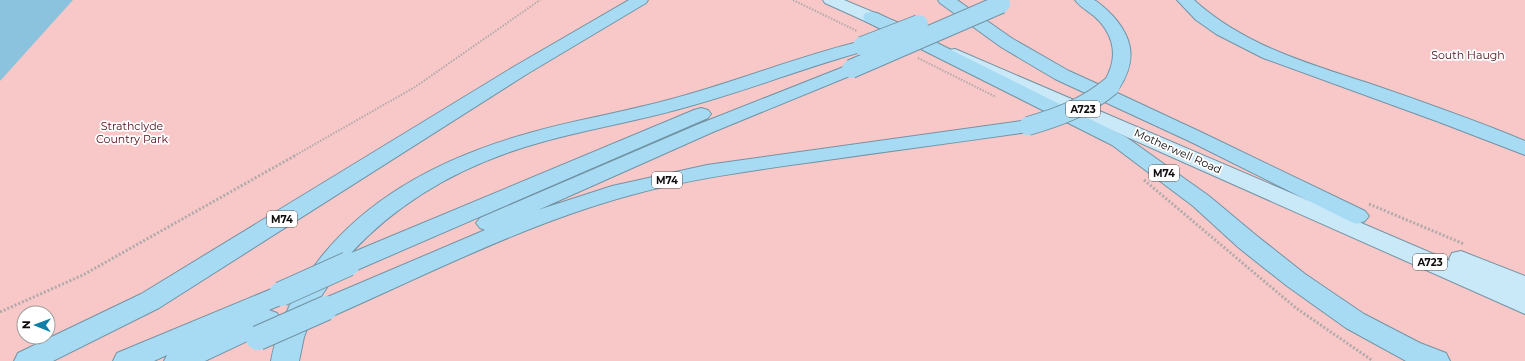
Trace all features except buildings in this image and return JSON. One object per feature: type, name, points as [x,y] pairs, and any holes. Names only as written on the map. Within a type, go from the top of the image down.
[{"type":"highway","name":"M74","points":[[415,137],[474,92],[561,42],[618,0]]},
{"type":"highway","name":"M74","points":[[28,361],[150,301],[521,70],[640,0]]},
{"type":"highway","points":[[946,0],[1007,43],[1062,75],[1198,138],[1357,216]]},
{"type":"highway","points":[[127,361],[281,294],[864,32],[980,0]]},
{"type":"highway","name":"M74","points":[[178,361],[263,329],[330,300],[579,203],[644,184],[734,167],[1028,126],[1074,111],[1100,96],[1112,86],[1119,74],[1122,64],[1122,46],[1108,21],[1083,0]]},
{"type":"highway","points":[[1185,0],[1200,14],[1217,26],[1256,48],[1307,69],[1525,140]]},
{"type":"highway","name":"M74","points":[[330,300],[387,267],[706,128],[851,69],[1006,2]]},
{"type":"highway","name":"M74","points":[[864,32],[1119,141],[1201,201],[1248,242],[1296,280],[1355,321],[1410,351],[1436,361]]},
{"type":"highway","points":[[285,361],[288,341],[298,313],[312,288],[333,257],[350,237],[397,199],[429,178],[457,164],[526,140],[698,98],[810,60],[864,32]]},
{"type":"highway","points":[[1367,89],[1492,134],[1525,149]]},
{"type":"highway","name":"M74","points":[[208,361],[263,329]]},
{"type":"main road","name":"Motherwell Road","points":[[831,0],[864,32],[1525,304]]},
{"type":"main road","name":"Motherwell Road","points":[[857,0],[1117,110],[1357,216],[1525,286]]},
{"type":"path","points":[[0,312],[83,275],[415,87],[540,0]]},
{"type":"path","points":[[793,0],[864,32]]},
{"type":"path","points":[[916,57],[997,97]]},
{"type":"path","points":[[1141,178],[1296,308],[1373,361]]},
{"type":"green space","points":[[0,0],[1525,0],[1525,361],[0,361]]},
{"type":"water","points":[[0,0],[73,0],[0,81]]},
{"type":"park label","name":"South Haugh","points":[[1468,55]]},
{"type":"park label","name":"Strathclyde Country Park","points":[[132,132]]}]
